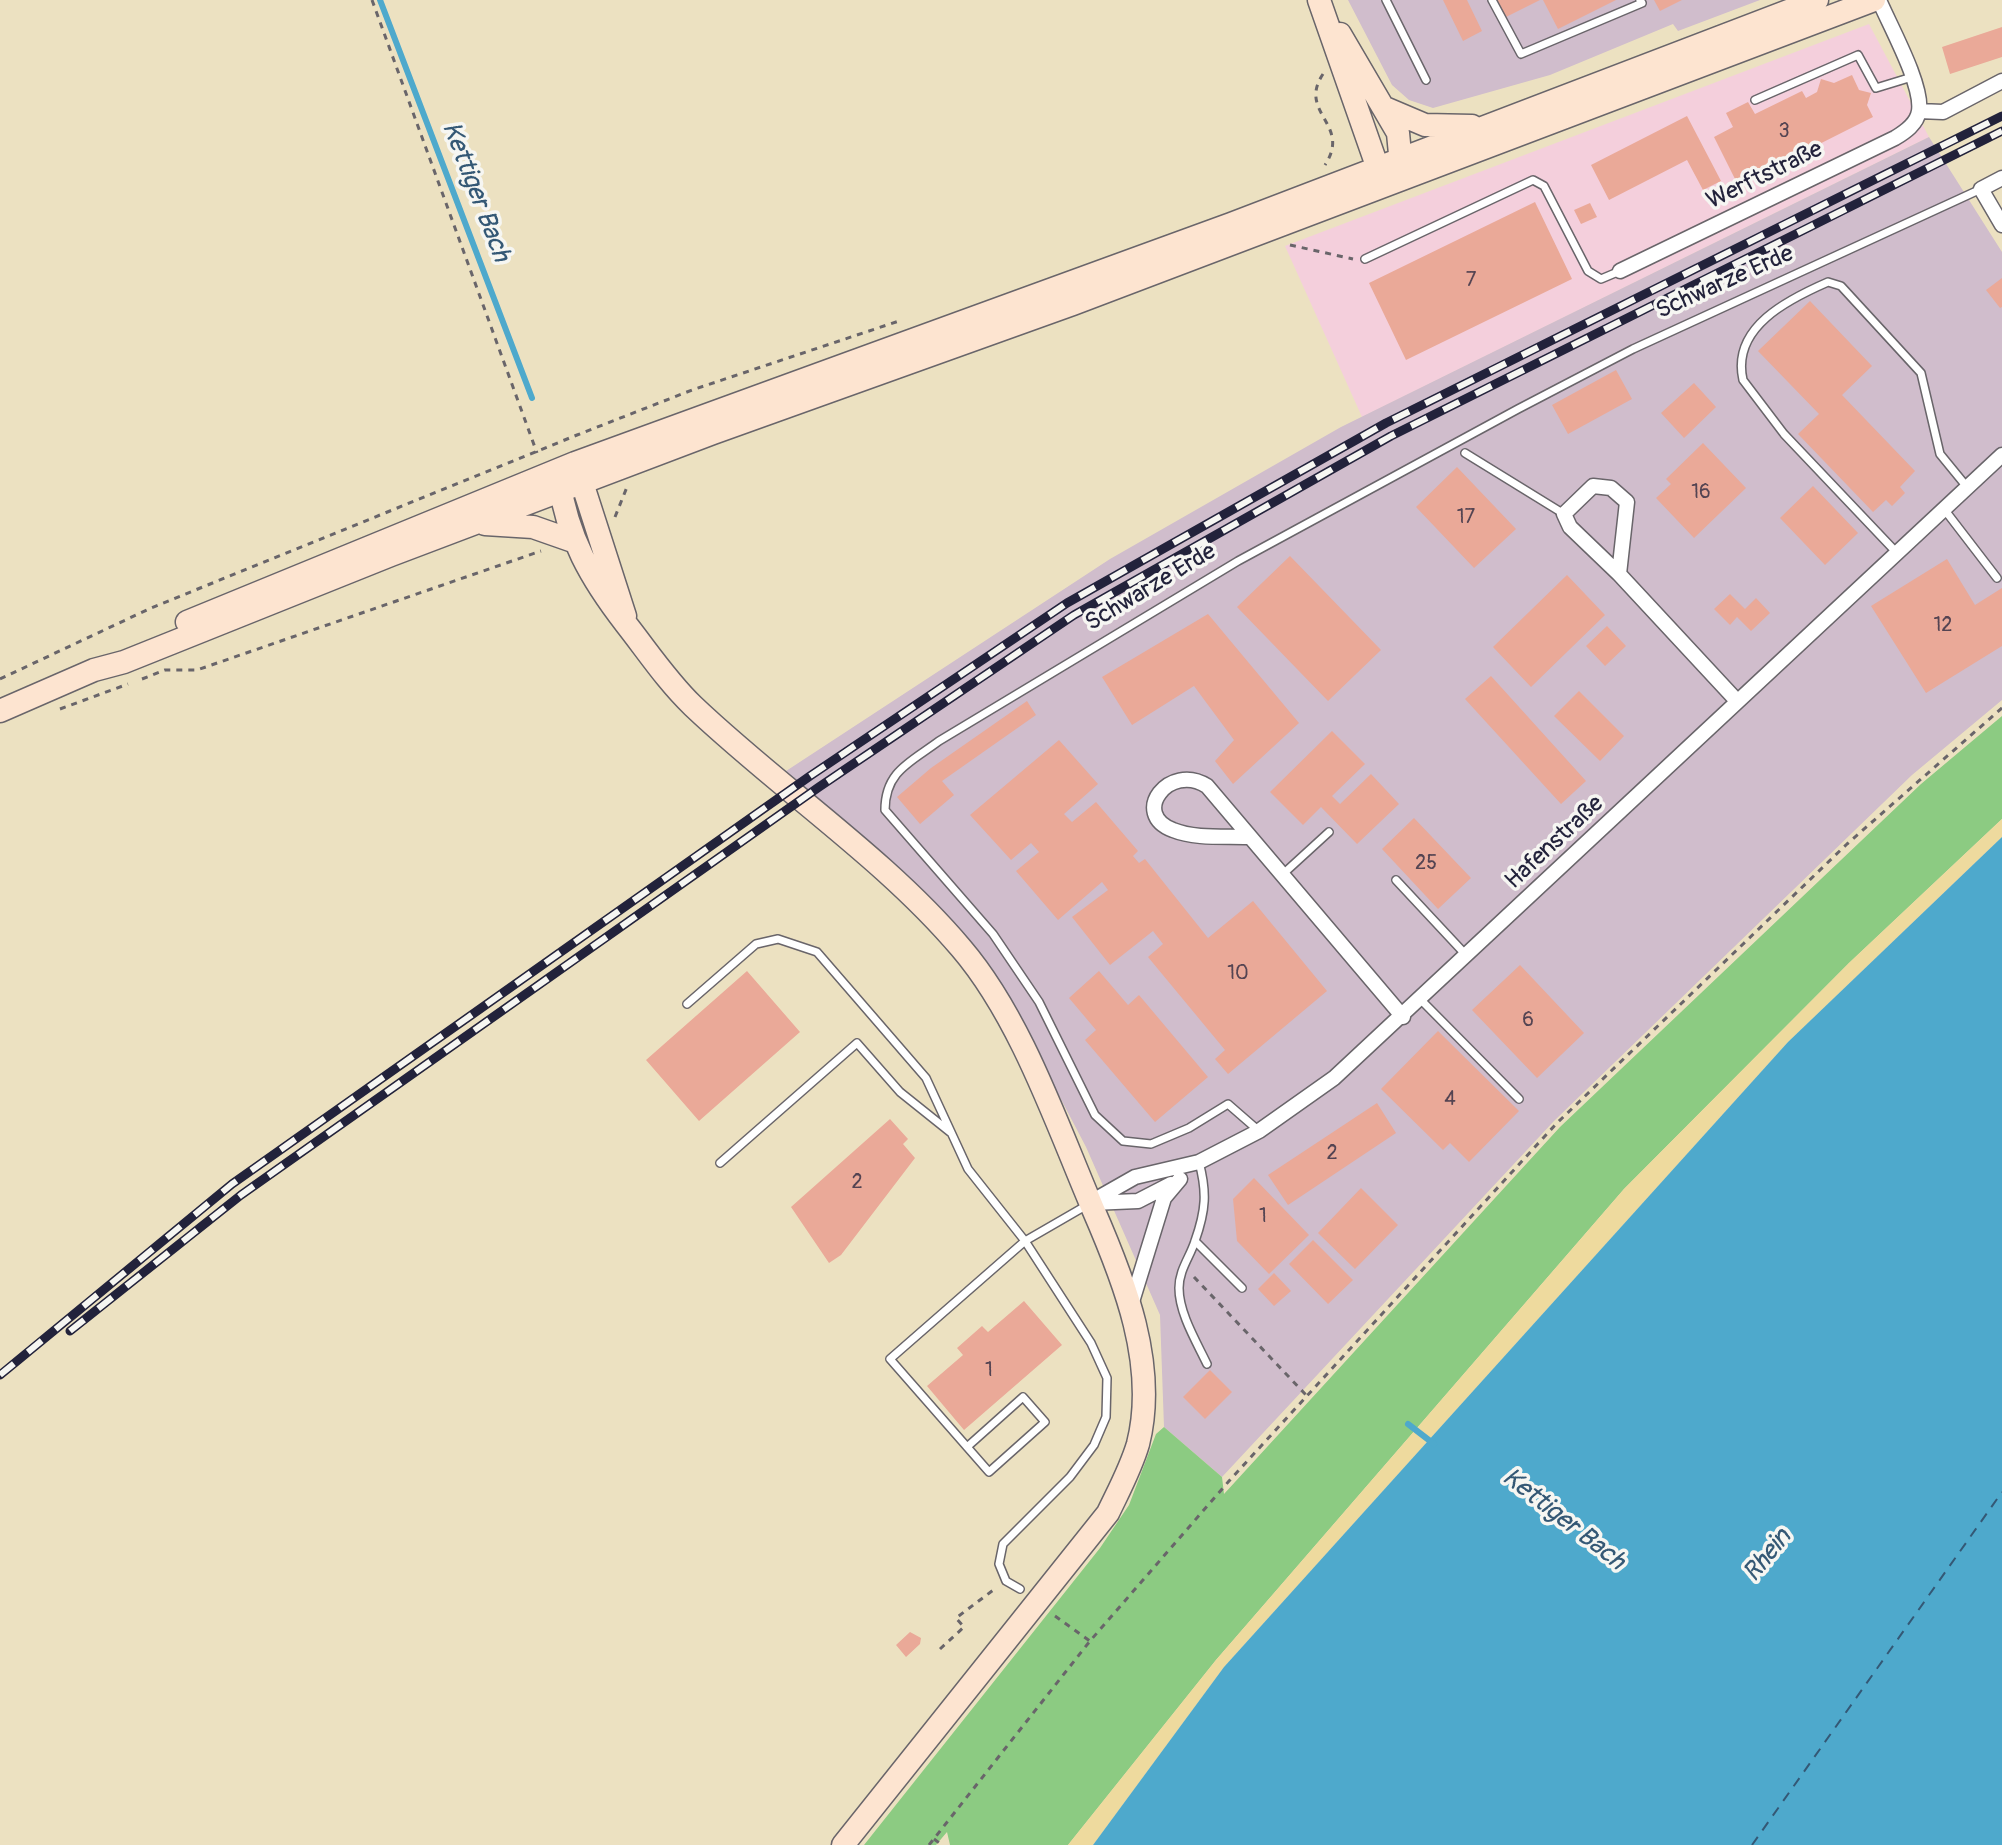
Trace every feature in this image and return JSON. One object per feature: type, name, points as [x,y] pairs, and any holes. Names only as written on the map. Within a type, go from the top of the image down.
[{"type":"street","points":[[1319,0],[1329,21],[1341,63],[1387,172]]},
{"type":"street","points":[[1387,172],[1486,126],[1817,0]]},
{"type":"street","points":[[94,670],[121,651],[236,600],[1387,172],[1866,2],[1912,77],[1919,111],[1943,112],[2002,81]]},
{"type":"street","points":[[1329,21],[1344,38],[1400,140],[1387,172]]},
{"type":"street","points":[[1385,108],[1425,125],[1486,126]]},
{"type":"street","name":"Werftstraße","points":[[1620,271],[1895,138],[1911,127],[1919,111]]},
{"type":"street","name":"Schwarze Erde","points":[[1981,189],[2002,178]]},
{"type":"street","points":[[1981,189],[2002,225]]},
{"type":"street","name":"Hafenstraße","points":[[1091,1202],[1135,1177],[1199,1162],[1259,1131],[1334,1078],[1403,1017],[2002,455]]},
{"type":"street","points":[[0,711],[94,670],[124,662],[474,524],[569,476]]},
{"type":"street","points":[[569,476],[573,541],[601,594],[654,664],[691,704],[913,899],[962,949],[1015,1033],[1091,1202],[1131,1305],[1143,1385],[1142,1418],[1127,1475],[1108,1513],[843,1845]]},
{"type":"street","points":[[569,476],[627,625]]},
{"type":"street","points":[[1619,574],[1627,502],[1611,488],[1593,486],[1564,514],[1570,527],[1619,574],[1737,701]]},
{"type":"street","points":[[474,524],[533,527],[573,541]]},
{"type":"street","points":[[1248,837],[1173,830],[1158,821],[1154,807],[1156,798],[1176,781],[1200,782],[1214,793],[1403,1017]]},
{"type":"street","name":"Hafenstraße","points":[[1131,1305],[1144,1252],[1164,1198],[1199,1162]]},
{"type":"street","name":"Hafenstraße","points":[[1091,1202],[1138,1201],[1180,1179]]},
{"type":"lane","points":[[1386,0],[1426,80]]},
{"type":"lane","points":[[1492,0],[1521,54],[1642,3],[1640,0]]},
{"type":"lane","points":[[1755,100],[1858,55],[1876,88],[1912,77]]},
{"type":"lane","points":[[1365,259],[1533,180],[1544,186],[1588,271],[1601,279],[1620,271]]},
{"type":"lane","name":"Schwarze Erde","points":[[1259,1131],[1228,1104],[1189,1128],[1151,1144],[1123,1141],[1095,1115],[1046,1014],[993,934],[885,810],[885,791],[895,774],[939,741],[1238,561],[1531,402],[1633,349],[1981,189]]},
{"type":"lane","points":[[1897,553],[1784,434],[1743,380],[1741,369],[1747,344],[1759,322],[1788,299],[1835,281],[1921,373],[1940,454],[1967,487]]},
{"type":"lane","points":[[1465,453],[1564,514]]},
{"type":"lane","points":[[1944,509],[1997,578]]},
{"type":"lane","points":[[1282,876],[1329,832]]},
{"type":"lane","points":[[1396,880],[1467,957]]},
{"type":"lane","points":[[687,1004],[756,944],[778,939],[817,952],[926,1078],[968,1169],[1025,1241],[1091,1343],[1107,1378],[1106,1417],[1094,1445],[1070,1477],[1003,1544],[999,1564],[1006,1581],[1020,1589]]},
{"type":"lane","points":[[1421,1000],[1519,1099]]},
{"type":"lane","points":[[720,1163],[857,1043],[900,1092],[951,1134]]},
{"type":"lane","points":[[1199,1162],[1208,1193],[1195,1241],[1181,1271],[1179,1290],[1188,1324],[1207,1364]]},
{"type":"lane","points":[[967,1447],[1023,1397],[1045,1422],[989,1472],[967,1447],[890,1359],[1025,1241],[1091,1202]]},
{"type":"lane","points":[[1195,1241],[1242,1288]]},
{"type":"path","points":[[372,0],[537,453]]},
{"type":"path","points":[[1316,172],[1325,164],[1334,145],[1329,123],[1314,101],[1315,87],[1328,70],[1341,63]]},
{"type":"path","points":[[1280,240],[1301,250],[1365,259]]},
{"type":"path","points":[[0,679],[151,608],[692,390],[909,318]]},
{"type":"path","points":[[55,711],[165,670],[197,670],[543,550]]},
{"type":"path","points":[[929,1845],[1090,1641],[1307,1396],[1556,1124],[1847,844],[2002,708]]},
{"type":"path","points":[[1181,1271],[1190,1273],[1307,1396]]},
{"type":"path","points":[[940,1649],[964,1627],[956,1618],[1006,1581]]},
{"type":"path","points":[[1055,1616],[1090,1641]]},
{"type":"path","points":[[934,1839],[942,1845]]},
{"type":"shaded area","points":[[1348,0],[1760,0],[1678,31],[1673,24],[1550,75],[1433,108],[1409,100],[1392,85]]},
{"type":"shaded area","points":[[1869,24],[1929,137],[1362,417],[1285,246]]},
{"type":"shaded area","points":[[1929,137],[2002,252],[2002,700],[1912,775],[1554,1121],[1222,1477],[1164,1427],[1160,1315],[1086,1147],[1021,1023],[975,952],[922,891],[783,773],[1110,559],[1341,427]]},
{"type":"green space","points":[[2002,716],[2002,819],[1849,963],[1624,1189],[1216,1660],[1068,1845],[950,1845],[947,1832],[936,1845],[864,1845],[1100,1548],[1129,1505],[1156,1434],[1164,1427],[1222,1477],[1224,1494],[1560,1127],[1921,784]]},
{"type":"sand","points":[[2002,819],[2002,837],[1788,1042],[1224,1667],[1093,1845],[1068,1845],[1216,1660],[1624,1189],[1849,963]]},
{"type":"water","name":"Rhein","points":[[2002,837],[2002,1845],[1093,1845],[1224,1667],[1788,1042]]},
{"type":"building","points":[[1443,0],[1467,0],[1482,31],[1463,41]]},
{"type":"building","points":[[1497,0],[1540,0],[1506,17]]},
{"type":"building","points":[[1543,0],[1616,0],[1558,29]]},
{"type":"building","points":[[1654,0],[1682,0],[1660,11]]},
{"type":"building","points":[[2002,27],[2002,57],[1950,74],[1942,47]]},
{"type":"building","points":[[1852,75],[1859,90],[1871,93],[1867,105],[1873,117],[1738,185],[1714,137],[1733,127],[1726,113],[1748,102],[1755,114],[1802,91],[1806,98],[1817,92],[1821,79],[1834,83]]},
{"type":"building","points":[[1687,116],[1721,181],[1703,190],[1687,160],[1609,200],[1591,165]]},
{"type":"building","points":[[1535,202],[1572,279],[1406,360],[1369,283]]},
{"type":"building","points":[[1590,203],[1597,217],[1581,224],[1574,210]]},
{"type":"building","points":[[2002,278],[2002,307],[2000,308],[1986,290]]},
{"type":"building","points":[[1810,301],[1872,366],[1842,395],[1915,471],[1900,487],[1905,493],[1892,506],[1886,500],[1873,512],[1798,434],[1819,414],[1758,351]]},
{"type":"building","points":[[1616,370],[1632,399],[1568,434],[1552,405]]},
{"type":"building","points":[[1694,383],[1716,407],[1684,438],[1661,413]]},
{"type":"building","points":[[1703,443],[1746,488],[1694,538],[1656,498],[1671,484],[1666,479]]},
{"type":"building","points":[[1457,467],[1516,529],[1474,568],[1416,507]]},
{"type":"building","points":[[1813,486],[1858,533],[1825,565],[1780,518]]},
{"type":"building","points":[[1290,556],[1381,650],[1328,701],[1237,607]]},
{"type":"building","points":[[1947,559],[1975,605],[2002,588],[2002,646],[1926,693],[1871,606]]},
{"type":"building","points":[[1567,575],[1605,615],[1531,687],[1493,647]]},
{"type":"building","points":[[1730,594],[1745,609],[1756,598],[1770,613],[1751,631],[1737,617],[1730,625],[1714,609]]},
{"type":"building","points":[[1208,614],[1299,723],[1233,784],[1215,761],[1234,740],[1194,686],[1132,725],[1102,677]]},
{"type":"building","points":[[1607,626],[1626,646],[1605,666],[1586,646]]},
{"type":"building","points":[[1491,676],[1586,781],[1561,804],[1465,699]]},
{"type":"building","points":[[1579,691],[1624,736],[1600,761],[1554,716]]},
{"type":"building","points":[[1027,701],[1036,715],[942,781],[954,795],[920,824],[897,797],[931,768]]},
{"type":"building","points":[[1332,731],[1365,764],[1332,796],[1340,804],[1371,774],[1399,804],[1357,844],[1321,807],[1303,825],[1270,792]]},
{"type":"building","points":[[1059,740],[1098,784],[1064,814],[1072,822],[1096,802],[1138,851],[1133,856],[1139,863],[1145,859],[1208,938],[1253,901],[1327,991],[1228,1074],[1215,1059],[1225,1050],[1148,957],[1163,944],[1153,931],[1110,965],[1072,917],[1108,890],[1102,882],[1058,920],[1016,871],[1039,852],[1031,843],[1011,860],[970,815]]},
{"type":"building","points":[[1414,818],[1471,878],[1438,909],[1382,849]]},
{"type":"building","points":[[1520,965],[1584,1033],[1537,1078],[1472,1010]]},
{"type":"building","points":[[747,971],[800,1032],[699,1121],[646,1060]]},
{"type":"building","points":[[1099,971],[1128,1005],[1139,995],[1208,1077],[1155,1122],[1085,1040],[1096,1030],[1069,998]]},
{"type":"building","points":[[1438,1031],[1519,1111],[1469,1162],[1450,1143],[1443,1150],[1381,1089]]},
{"type":"building","points":[[1377,1103],[1396,1133],[1288,1205],[1268,1175]]},
{"type":"building","points":[[890,1119],[908,1139],[903,1144],[915,1158],[841,1255],[829,1263],[791,1207]]},
{"type":"building","points":[[1254,1178],[1309,1235],[1269,1274],[1237,1241],[1233,1199]]},
{"type":"building","points":[[1361,1188],[1398,1225],[1355,1269],[1318,1233]]},
{"type":"building","points":[[1313,1240],[1353,1280],[1328,1304],[1289,1264]]},
{"type":"building","points":[[1274,1273],[1291,1291],[1274,1306],[1258,1289]]},
{"type":"building","points":[[1024,1301],[1062,1345],[964,1430],[927,1386],[963,1355],[957,1348],[982,1326],[988,1332]]},
{"type":"building","points":[[1210,1370],[1232,1392],[1205,1419],[1183,1397]]},
{"type":"building","points":[[910,1632],[921,1638],[920,1644],[906,1657],[896,1645]]},
{"type":"waterway","name":"Kettiger Bach","points":[[380,0],[532,398]]},
{"type":"waterway","name":"Kettiger Bach","points":[[1408,1424],[1434,1444]]},
{"type":"ferry route","points":[[1752,1845],[2002,1492]]},
{"type":"railway","points":[[0,1375],[232,1184],[810,776],[1067,603],[1386,423],[2002,116]]},
{"type":"railway","points":[[70,1331],[241,1195],[819,787],[1074,615],[1391,436],[2002,131]]}]
